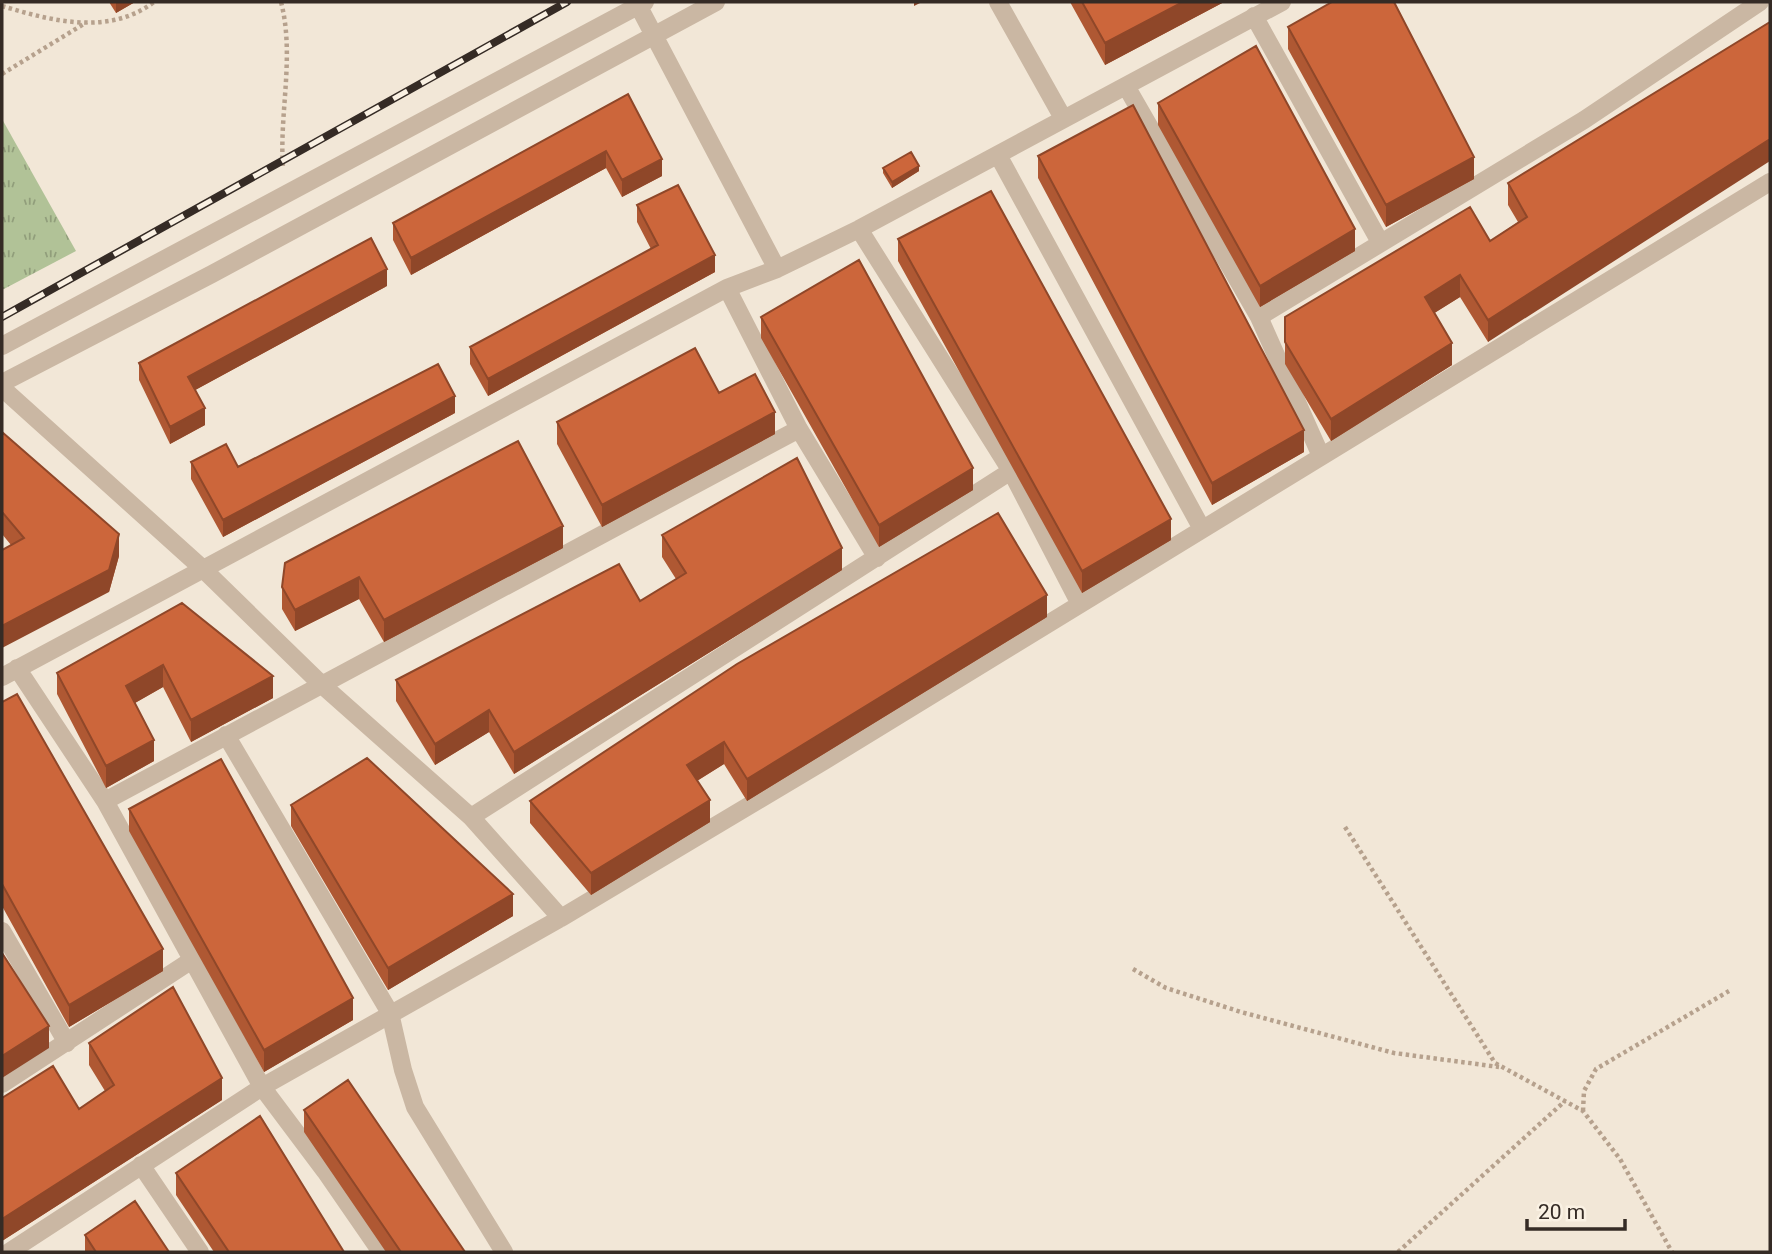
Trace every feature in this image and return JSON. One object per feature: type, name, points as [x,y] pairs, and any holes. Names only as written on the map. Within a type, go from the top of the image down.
[{"type":"street","points":[[561,918],[471,817],[321,684],[203,569],[2,385],[716,2]]},
{"type":"street","points":[[998,2],[1063,118]]},
{"type":"street","points":[[381,1252],[262,1087],[105,802],[9,673],[727,289],[777,270],[859,229],[1282,2]]},
{"type":"street","points":[[1259,317],[1584,120],[1760,2]]},
{"type":"street","points":[[2,346],[642,4],[655,35],[777,270]]},
{"type":"street","points":[[1254,16],[1380,242]]},
{"type":"street","points":[[1126,86],[1259,317],[1321,456]]},
{"type":"street","points":[[998,155],[1202,529]]},
{"type":"street","points":[[12,1251],[262,1087],[561,918],[1770,181]]},
{"type":"street","points":[[859,229],[1011,471],[1080,604]]},
{"type":"street","points":[[727,289],[799,429],[877,558]]},
{"type":"street","points":[[105,802],[799,429]]},
{"type":"street","points":[[471,817],[1011,471]]},
{"type":"street","points":[[226,735],[390,1013],[415,1107],[505,1252]]},
{"type":"street","points":[[2,931],[67,1042]]},
{"type":"street","points":[[2,1084],[192,960]]},
{"type":"street","points":[[141,1165],[200,1252]]},
{"type":"path","points":[[2,6],[68,22],[112,22],[143,10],[154,2]]},
{"type":"path","points":[[281,2],[286,42],[282,161],[285,195]]},
{"type":"path","points":[[2,74],[88,22]]},
{"type":"path","points":[[1345,827],[1500,1068]]},
{"type":"path","points":[[1133,969],[1166,988],[1267,1019],[1394,1053],[1500,1068],[1565,1101],[1583,1111],[1620,1159],[1672,1252]]},
{"type":"path","points":[[1583,1111],[1584,1091],[1596,1069],[1729,991]]},
{"type":"path","points":[[1398,1252],[1565,1101]]},
{"type":"green space","points":[[2,119],[76,251],[2,290]]},
{"type":"building","points":[[1082,2],[1183,2],[1105,43]]},
{"type":"building","points":[[1332,2],[1394,2],[1474,157],[1386,205],[1288,27]]},
{"type":"building","points":[[1770,22],[1770,139],[1488,320],[1460,275],[1425,297],[1452,343],[1331,419],[1285,342],[1285,317],[1470,207],[1490,241],[1527,217],[1508,183]]},
{"type":"building","points":[[1256,46],[1355,229],[1260,286],[1158,103]]},
{"type":"building","points":[[628,94],[662,159],[622,180],[606,151],[411,258],[393,223]]},
{"type":"building","points":[[1133,105],[1304,430],[1212,483],[1038,156]]},
{"type":"building","points":[[911,152],[919,166],[892,182],[883,168]]},
{"type":"building","points":[[678,185],[715,255],[488,379],[470,347],[658,245],[637,205]]},
{"type":"building","points":[[991,191],[1171,519],[1082,571],[898,239]]},
{"type":"building","points":[[371,238],[387,269],[188,377],[205,408],[170,427],[139,363]]},
{"type":"building","points":[[859,260],[973,468],[879,525],[761,317]]},
{"type":"building","points":[[695,348],[719,393],[755,374],[775,412],[602,505],[557,422]]},
{"type":"building","points":[[438,364],[455,396],[223,520],[191,462],[226,444],[238,467]]},
{"type":"building","points":[[2,432],[119,534],[109,570],[2,626],[2,550],[24,538],[2,512]]},
{"type":"building","points":[[518,441],[563,526],[384,620],[359,577],[295,610],[282,587],[285,563]]},
{"type":"building","points":[[797,458],[842,548],[514,752],[489,710],[435,744],[396,680],[619,564],[640,601],[686,573],[662,535]]},
{"type":"building","points":[[998,513],[1047,595],[747,779],[724,742],[687,765],[710,800],[591,873],[530,801],[737,664]]},
{"type":"building","points":[[182,603],[273,676],[191,720],[163,665],[126,686],[154,740],[106,766],[57,673]]},
{"type":"building","points":[[17,694],[163,949],[69,1005],[2,884],[2,702]]},
{"type":"building","points":[[367,758],[513,894],[388,968],[291,805]]},
{"type":"building","points":[[221,759],[353,998],[264,1050],[129,809]]},
{"type":"building","points":[[2,953],[49,1026],[2,1056]]},
{"type":"building","points":[[173,987],[222,1078],[2,1219],[2,1098],[53,1066],[79,1109],[114,1085],[89,1043]]},
{"type":"building","points":[[348,1080],[465,1252],[401,1252],[304,1110]]},
{"type":"building","points":[[260,1116],[344,1252],[229,1252],[176,1173]]},
{"type":"building","points":[[135,1201],[169,1252],[96,1252],[85,1235]]},
{"type":"railway","points":[[2,317],[567,2]]}]
